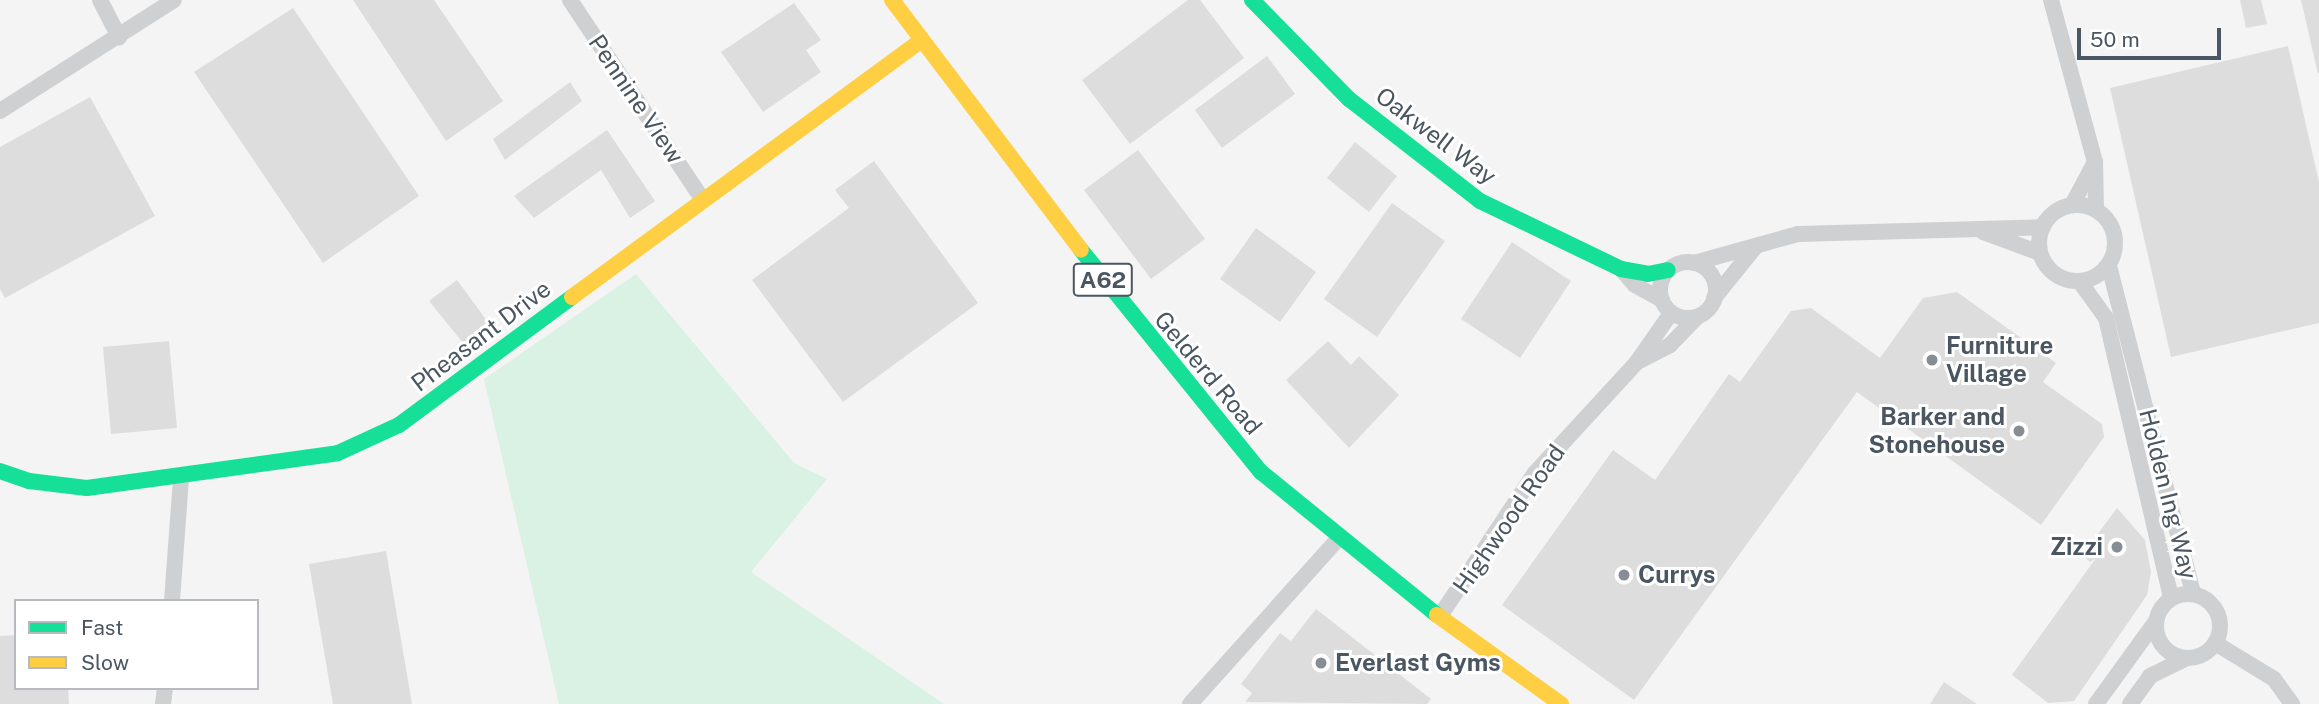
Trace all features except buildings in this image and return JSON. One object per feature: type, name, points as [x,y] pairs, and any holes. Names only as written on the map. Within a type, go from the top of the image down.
[{"type":"street","points":[[100,0],[118,37]]},
{"type":"street","points":[[0,111],[174,0]]},
{"type":"street","name":"Pennine View","points":[[570,0],[702,198]]},
{"type":"street","name":"Gelderd Road","points":[[892,0],[1150,341],[1261,472],[1339,538],[1440,617],[1562,704]]},
{"type":"street","name":"Oakwell Way","points":[[1252,0],[1349,99],[1480,201],[1621,269],[1648,274],[1668,270]]},
{"type":"street","points":[[2051,0],[2095,162],[2100,194],[2096,210],[2072,205]]},
{"type":"street","name":"Pheasant Drive","points":[[0,471],[29,481],[87,488],[338,453],[399,425],[702,198],[921,41]]},
{"type":"street","points":[[1756,246],[1697,317],[1667,307],[1660,285],[1668,270],[1798,234],[2043,227],[2072,205],[2095,162]]},
{"type":"street","name":"Holden Ing Way","points":[[2096,210],[2116,242],[2109,266],[2193,594],[2217,613],[2215,643]]},
{"type":"street","points":[[1975,229],[2040,253],[2043,227]]},
{"type":"street","name":"Holden Ing Way","points":[[2040,253],[2054,274],[2080,282],[2106,318],[2171,598],[2096,704]]},
{"type":"street","points":[[1694,263],[1709,272],[1714,298]]},
{"type":"street","points":[[2080,282],[2109,266]]},
{"type":"street","name":"Oakwell Way","points":[[1621,269],[1635,285],[1667,307]]},
{"type":"street","name":"Highwood Road","points":[[1440,617],[1535,473],[1637,362],[1667,307]]},
{"type":"street","name":"Highwood Road","points":[[1637,362],[1670,345],[1697,317]]},
{"type":"street","name":"Holden Ing Way","points":[[2133,437],[2136,395],[2142,393]]},
{"type":"street","points":[[172,599],[181,477]]},
{"type":"street","points":[[1190,704],[1339,538]]},
{"type":"street","name":"Holden Ing Way","points":[[2171,598],[2193,594]]},
{"type":"street","points":[[2156,621],[2160,642],[2187,658]]},
{"type":"street","points":[[2130,704],[2150,676],[2215,643],[2274,679],[2292,704]]},
{"type":"green space","points":[[636,274],[794,463],[827,479],[751,572],[944,704],[559,704],[484,379]]},
{"type":"traffic: fast","points":[[1252,0],[1349,99],[1480,201],[1621,269],[1648,274],[1668,270]]},
{"type":"traffic: fast","points":[[1081,250],[1261,472],[1437,615]]},
{"type":"traffic: fast","points":[[0,471],[29,481],[87,488],[338,453],[399,425],[572,297]]},
{"type":"traffic: slow","points":[[892,0],[1081,250]]},
{"type":"traffic: slow","points":[[572,297],[921,41]]},
{"type":"traffic: slow","points":[[1437,615],[1561,704]]},
{"type":"place","name":"Furniture Village","points":[[1932,360]]},
{"type":"place","name":"Barker and Stonehouse","points":[[2019,431]]},
{"type":"place","name":"Zizzi","points":[[2117,547]]},
{"type":"place","name":"Currys","points":[[1624,575]]},
{"type":"place","name":"Everlast Gyms","points":[[1321,663]]}]
